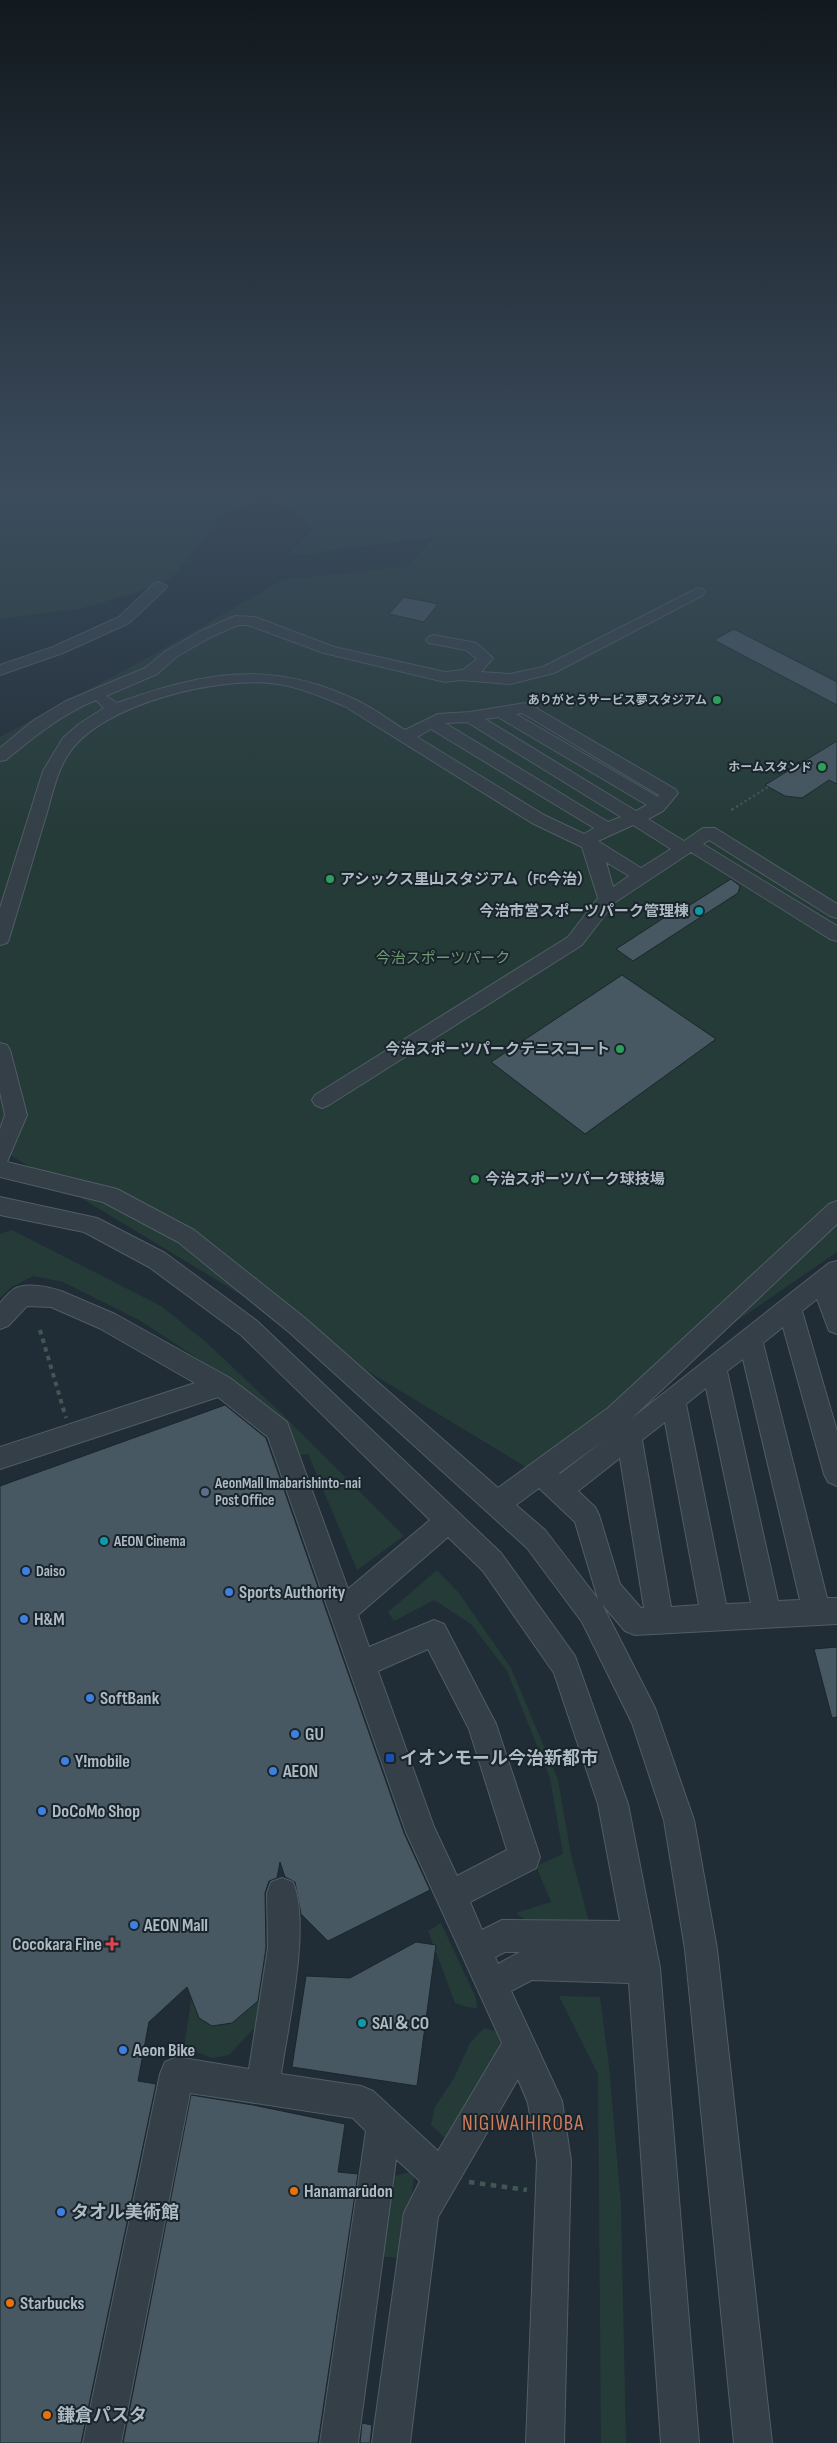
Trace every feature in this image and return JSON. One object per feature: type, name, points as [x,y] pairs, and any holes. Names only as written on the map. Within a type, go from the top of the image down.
[{"type":"street","points":[[0,670],[58,650],[124,620],[142,603]]},
{"type":"street","points":[[0,756],[40,723],[72,704],[151,672],[171,654],[206,634],[235,621],[250,620],[329,650],[445,677],[462,676],[510,679],[548,670],[677,603]]},
{"type":"street","points":[[434,640],[471,646],[485,658],[480,668],[462,676]]},
{"type":"street","points":[[0,939],[51,772],[59,752],[82,727],[115,709],[152,694],[202,682],[232,678],[279,679],[301,684],[338,698],[508,801],[587,842],[641,876]]},
{"type":"street","points":[[96,694],[115,709]]},
{"type":"street","points":[[404,737],[438,719],[470,717],[525,708],[669,793],[664,802],[636,819],[607,829],[587,842]]},
{"type":"street","points":[[501,712],[659,805]]},
{"type":"street","points":[[470,717],[636,819],[687,846],[837,935]]},
{"type":"street","points":[[431,722],[607,829]]},
{"type":"street","points":[[508,801],[598,750]]},
{"type":"street","points":[[322,1100],[574,941],[606,898],[708,832],[837,912]]},
{"type":"street","points":[[587,842],[594,852],[606,898]]},
{"type":"street","points":[[0,1050],[16,1115],[0,1156]]},
{"type":"street","points":[[0,1169],[108,1196],[186,1236],[297,1324],[536,1539],[592,1614],[645,1718],[679,1820],[701,1949],[753,2443]]},
{"type":"street","points":[[0,1206],[89,1224],[157,1260],[249,1328],[492,1562],[565,1666],[614,1804],[644,1968],[680,2443]]},
{"type":"street","points":[[497,1504],[617,1416],[837,1210]]},
{"type":"street","points":[[560,1490],[830,1276],[837,1324]]},
{"type":"street","points":[[0,1319],[22,1296],[52,1298],[107,1321],[221,1384],[278,1430],[421,1832],[544,2101],[554,2161],[545,2443]]},
{"type":"street","points":[[789,1308],[837,1474]]},
{"type":"street","points":[[540,1472],[586,1515],[608,1591],[635,1622],[827,1612],[750,1340]]},
{"type":"street","points":[[714,1367],[767,1615]]},
{"type":"street","points":[[0,1458],[221,1384]]},
{"type":"street","points":[[673,1401],[715,1618]]},
{"type":"street","points":[[628,1436],[660,1621]]},
{"type":"street","points":[[342,1611],[448,1520]]},
{"type":"street","points":[[361,1664],[434,1633],[482,1724],[525,1857],[450,1896]]},
{"type":"street","points":[[262,2088],[284,1948],[282,1893]]},
{"type":"street","points":[[476,1951],[502,1936],[638,1936]]},
{"type":"street","points":[[491,1985],[529,1964],[644,1968]]},
{"type":"street","points":[[391,2443],[421,2213],[519,2045]]},
{"type":"street","points":[[102,2443],[177,2074],[361,2103],[442,2178]]},
{"type":"street","points":[[339,2443],[384,2125]]},
{"type":"path","points":[[570,708],[598,694]]},
{"type":"path","points":[[731,810],[768,787]]},
{"type":"path","points":[[40,1330],[71,1435]]},
{"type":"path","points":[[442,2178],[553,2193]]},
{"type":"green space","name":"今治スポーツパーク","points":[[0,603],[100,603],[79,609],[0,619]]},
{"type":"green space","name":"今治スポーツパーク","points":[[242,603],[837,603],[837,1252],[526,1467],[0,1149],[0,737],[142,661]]},
{"type":"green space","points":[[12,1230],[161,1306],[206,1342],[281,1413],[404,1536],[357,1570],[308,1454],[296,1456],[281,1422],[200,1360],[139,1320],[63,1282],[33,1276],[10,1288],[0,1298],[0,1234]]},
{"type":"green space","points":[[437,1570],[459,1593],[511,1668],[558,1780],[571,1854],[589,1922],[535,1927],[516,1913],[551,1902],[536,1866],[563,1854],[550,1778],[507,1671],[471,1624],[434,1600],[394,1621],[388,1612]]},
{"type":"green space","points":[[260,1918],[276,1940],[256,2026],[229,2055],[212,2058],[184,2047],[196,1968]]},
{"type":"green space","points":[[441,1923],[476,1998],[477,2008],[455,2003],[428,1931]]},
{"type":"green space","points":[[559,1996],[600,1997],[609,2066],[621,2204],[626,2443],[601,2443],[598,2074]]},
{"type":"green space","points":[[484,2028],[497,2032],[501,2048],[474,2099],[445,2138],[431,2125],[435,2107],[454,2078],[470,2043]]},
{"type":"green space","points":[[415,2171],[402,2258],[375,2256],[388,2191],[394,2176]]},
{"type":"building","points":[[399,603],[438,604],[424,622],[389,614]]},
{"type":"building","points":[[734,629],[837,682],[837,705],[714,640]]},
{"type":"building","points":[[837,741],[837,784],[829,780],[802,798],[785,796],[765,785]]},
{"type":"building","name":"今治市営スポーツパーク管理棟","points":[[731,879],[740,886],[738,893],[633,961],[616,949],[676,910],[679,912]]},
{"type":"building","points":[[622,975],[716,1039],[585,1134],[491,1062]]},
{"type":"building","name":"AEON Mall","points":[[225,1405],[266,1438],[404,1833],[430,1890],[328,1941],[301,1914],[295,1882],[285,1877],[280,1862],[277,1878],[269,1881],[265,1893],[266,1948],[258,2001],[232,2023],[212,2026],[199,2018],[187,1987],[149,2022],[138,2081],[156,2084],[81,2443],[0,2443],[0,1486]]},
{"type":"building","points":[[837,1647],[837,1717],[832,1718],[814,1649]]},
{"type":"building","name":"SAI＆CO","points":[[416,1942],[436,1945],[417,2086],[292,2067],[306,1976],[350,1978]]},
{"type":"building","points":[[191,2095],[253,2105],[345,2124],[338,2172],[358,2174],[318,2443],[123,2443]]},
{"type":"building","points":[[362,2423],[372,2425],[370,2443],[360,2443]]},
{"type":"place","name":"ありがとうサービス夢スタジアム","points":[[717,700]]},
{"type":"place","name":"ホームスタンド","points":[[822,767]]},
{"type":"place","name":"アシックス里山スタジアム（FC今治）","points":[[330,879]]},
{"type":"place","name":"今治市営スポーツパーク管理棟","points":[[699,911]]},
{"type":"place","name":"今治スポーツパークテニスコート","points":[[620,1049]]},
{"type":"place","name":"今治スポーツパーク球技場","points":[[475,1179]]},
{"type":"place","name":"AeonMall Imabarishinto-nai Post Office","points":[[205,1492]]},
{"type":"place","name":"AEON Cinema","points":[[104,1541]]},
{"type":"place","name":"Daiso","points":[[26,1571]]},
{"type":"place","name":"Sports Authority","points":[[229,1592]]},
{"type":"place","name":"H&M","points":[[24,1619]]},
{"type":"place","name":"SoftBank","points":[[90,1698]]},
{"type":"place","name":"GU","points":[[295,1734]]},
{"type":"place","name":"イオンモール今治新都市","points":[[390,1758]]},
{"type":"place","name":"Y!mobile","points":[[65,1761]]},
{"type":"place","name":"AEON","points":[[273,1771]]},
{"type":"place","name":"DoCoMo Shop","points":[[42,1811]]},
{"type":"place","name":"AEON Mall","points":[[134,1925]]},
{"type":"place","name":"Cocokara Fine","points":[[112,1944]]},
{"type":"place","name":"SAI＆CO","points":[[362,2023]]},
{"type":"place","name":"Aeon Bike","points":[[123,2050]]},
{"type":"place","name":"Hanamarūdon","points":[[294,2191]]},
{"type":"place","name":"タオル美術館","points":[[61,2212]]},
{"type":"place","name":"Starbucks","points":[[10,2303]]},
{"type":"place","name":"鎌倉パスタ","points":[[47,2415]]},
{"type":"district","name":"NIGIWAIHIROBA","points":[[523,2123]]}]
